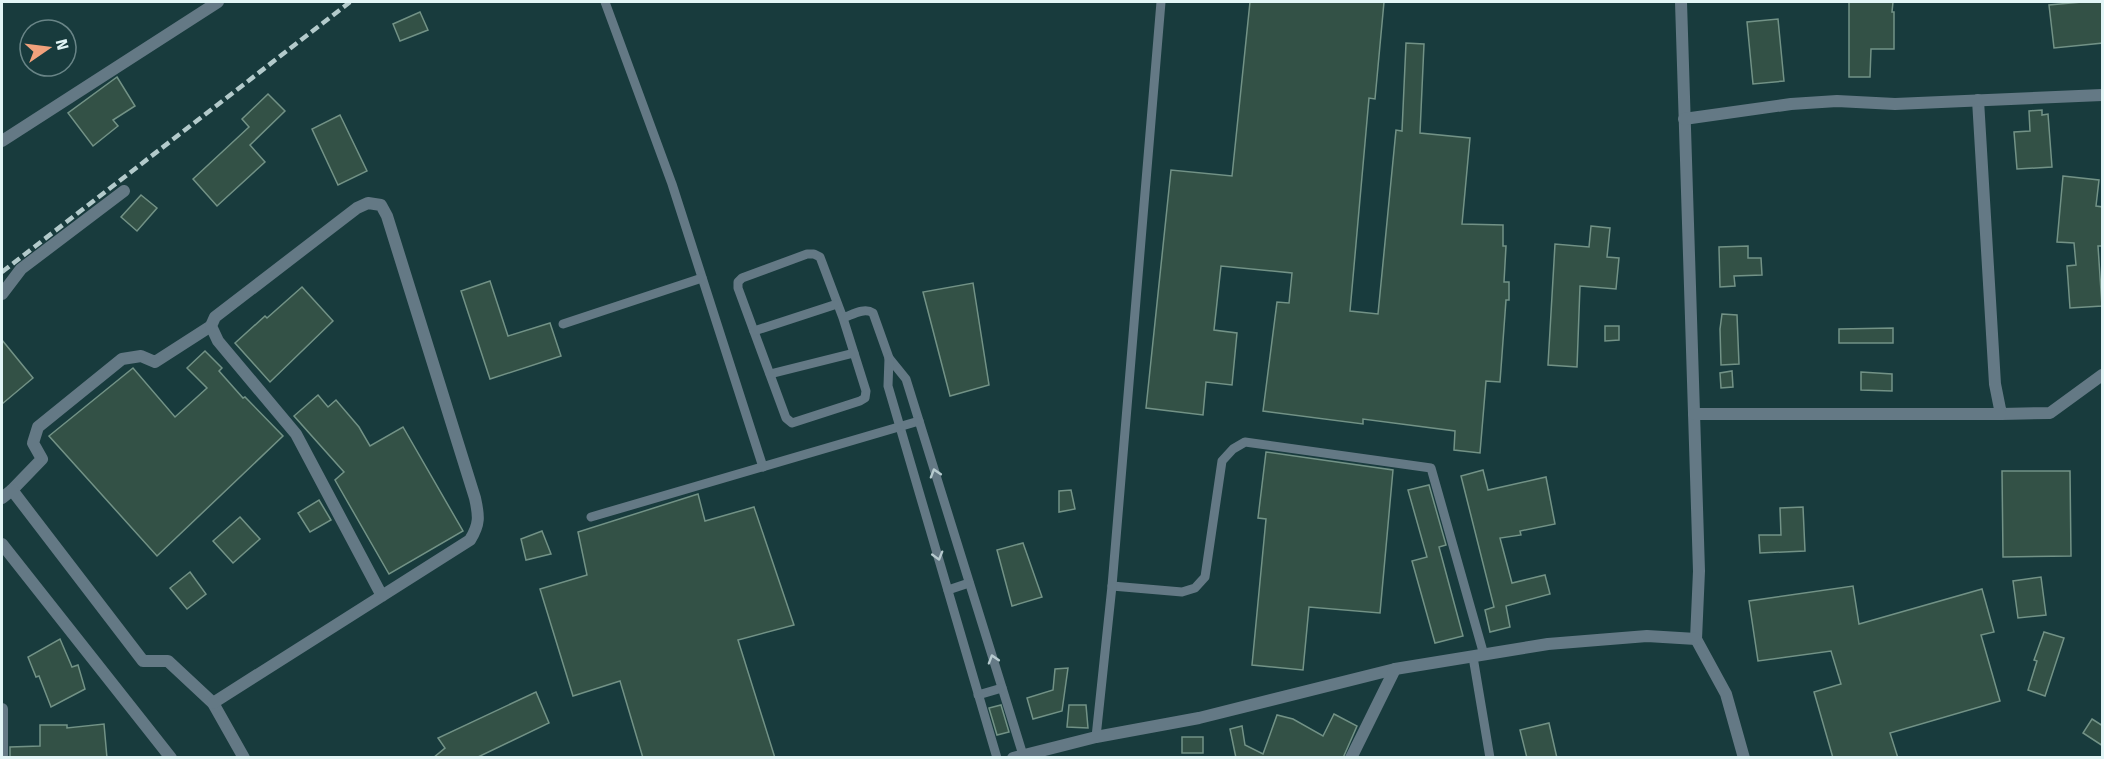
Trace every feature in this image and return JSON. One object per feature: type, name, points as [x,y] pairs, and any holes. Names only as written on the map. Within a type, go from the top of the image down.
[{"type":"street","points":[[2,141],[218,2]]},
{"type":"street","points":[[1681,2],[1699,571],[1696,639],[1726,694],[1744,758]]},
{"type":"street","points":[[1683,119],[1791,104],[1837,101],[1895,104],[2103,95]]},
{"type":"street","points":[[1978,100],[1995,384],[2001,414]]},
{"type":"street","points":[[2,294],[21,269],[124,191]]},
{"type":"street","points":[[2,498],[42,459],[33,443],[38,427],[105,371],[122,358],[141,356],[155,362],[211,326],[215,317],[357,208],[368,203],[381,205],[387,216],[475,498],[479,517],[476,530],[470,540],[213,704]]},
{"type":"street","points":[[211,326],[219,341],[296,434],[382,596]]},
{"type":"street","points":[[1694,414],[2050,413],[2103,375]]},
{"type":"street","points":[[12,490],[143,661],[168,661],[213,704],[244,758]]},
{"type":"street","points":[[2,544],[171,758]]},
{"type":"street","points":[[1018,756],[1040,754],[1096,737],[1199,718],[1395,669],[1548,644],[1647,636],[1696,639]]},
{"type":"street","points":[[1352,758],[1395,669]]},
{"type":"street","points":[[2,709],[2,758]]},
{"type":"lane","points":[[605,2],[672,184],[763,467]]},
{"type":"lane","points":[[1096,737],[1112,586],[1161,2]]},
{"type":"lane","points":[[807,254],[814,254],[820,257],[843,318],[866,391],[865,398],[792,423],[786,418],[738,282],[742,278],[807,254]]},
{"type":"lane","points":[[563,324],[702,278]]},
{"type":"lane","points":[[754,331],[837,304]]},
{"type":"lane","points":[[843,318],[863,311],[873,313],[889,358],[906,379],[1002,688],[1018,756]]},
{"type":"lane","points":[[770,374],[854,352]]},
{"type":"lane","points":[[889,358],[888,386],[997,758]]},
{"type":"lane","points":[[591,517],[919,421]]},
{"type":"lane","points":[[1112,586],[1182,592],[1195,588],[1205,577],[1222,461],[1233,449],[1245,442],[1431,468],[1478,656],[1490,758]]},
{"type":"lane","points":[[948,590],[969,582]]},
{"type":"lane","points":[[978,696],[1002,688]]},
{"type":"building","points":[[1250,2],[1384,2],[1375,99],[1369,98],[1350,311],[1378,314],[1396,130],[1402,131],[1406,43],[1424,44],[1420,133],[1470,138],[1462,224],[1503,225],[1503,246],[1506,246],[1504,282],[1509,282],[1509,300],[1506,300],[1500,382],[1486,381],[1480,453],[1454,450],[1455,431],[1363,419],[1363,424],[1263,411],[1277,302],[1289,303],[1292,273],[1221,266],[1214,330],[1237,333],[1232,385],[1206,382],[1203,415],[1146,408],[1171,170],[1232,176]]},
{"type":"building","points":[[1849,2],[1893,2],[1894,49],[1871,49],[1870,77],[1849,77]]},
{"type":"building","points":[[2103,2],[2103,43],[2054,48],[2049,5]]},
{"type":"building","points":[[420,12],[428,30],[400,41],[393,24]]},
{"type":"building","points":[[1778,19],[1784,81],[1753,84],[1747,22]]},
{"type":"building","points":[[117,77],[135,106],[113,120],[118,126],[93,146],[68,113]]},
{"type":"building","points":[[268,94],[285,111],[250,145],[265,162],[217,206],[193,179],[249,127],[242,119]]},
{"type":"building","points":[[2042,110],[2042,115],[2048,114],[2052,167],[2017,169],[2014,132],[2030,131],[2029,111]]},
{"type":"building","points":[[340,115],[367,171],[338,185],[312,129]]},
{"type":"building","points":[[2063,176],[2099,180],[2096,206],[2103,207],[2103,246],[2098,246],[2102,306],[2070,308],[2067,266],[2076,265],[2074,243],[2057,242]]},
{"type":"building","points":[[141,195],[157,208],[137,231],[121,217]]},
{"type":"building","points":[[1591,226],[1610,228],[1607,257],[1619,258],[1616,289],[1580,286],[1577,367],[1548,365],[1555,244],[1589,247]]},
{"type":"building","points":[[1748,246],[1748,258],[1761,258],[1762,275],[1734,276],[1735,286],[1720,287],[1719,247]]},
{"type":"building","points":[[490,281],[508,336],[550,323],[561,356],[490,379],[461,291]]},
{"type":"building","points":[[973,283],[989,385],[950,396],[923,292]]},
{"type":"building","points":[[302,287],[333,321],[270,382],[235,343]]},
{"type":"building","points":[[1722,314],[1737,315],[1739,364],[1721,365]]},
{"type":"building","points":[[1605,326],[1619,326],[1619,340],[1605,341]]},
{"type":"building","points":[[1893,328],[1893,343],[1839,343],[1839,329]]},
{"type":"building","points":[[2,340],[33,378],[2,404]]},
{"type":"building","points":[[205,351],[222,368],[219,371],[243,398],[245,397],[283,436],[157,556],[49,436],[133,368],[175,417],[207,388],[187,368]]},
{"type":"building","points":[[1732,371],[1733,387],[1721,388],[1720,373]]},
{"type":"building","points":[[1861,372],[1892,374],[1892,391],[1861,390]]},
{"type":"building","points":[[318,395],[328,407],[336,400],[359,427],[370,446],[403,427],[463,531],[389,574],[335,480],[344,472],[294,416]]},
{"type":"building","points":[[1266,452],[1393,470],[1380,613],[1309,607],[1303,670],[1252,665],[1266,519],[1258,518]]},
{"type":"building","points":[[1483,470],[1488,490],[1546,477],[1555,524],[1520,531],[1521,535],[1500,538],[1512,583],[1545,575],[1550,594],[1506,606],[1510,627],[1490,632],[1485,610],[1494,607],[1461,476]]},
{"type":"building","points":[[2002,471],[2070,471],[2071,556],[2003,557]]},
{"type":"building","points":[[1429,485],[1446,545],[1439,547],[1463,636],[1435,643],[1412,561],[1427,557],[1408,490]]},
{"type":"building","points":[[1071,490],[1075,509],[1059,512],[1059,491]]},
{"type":"building","points":[[698,494],[705,521],[754,507],[794,625],[738,640],[775,758],[643,758],[620,681],[573,696],[540,589],[587,575],[578,532]]},
{"type":"building","points":[[319,500],[331,520],[310,532],[298,513]]},
{"type":"building","points":[[1803,507],[1805,551],[1760,553],[1759,535],[1781,535],[1780,508]]},
{"type":"building","points":[[240,517],[260,539],[233,563],[213,541]]},
{"type":"building","points":[[542,531],[551,554],[526,560],[521,539]]},
{"type":"building","points":[[1023,543],[1042,597],[1012,606],[997,550]]},
{"type":"building","points":[[190,572],[206,594],[187,609],[170,588]]},
{"type":"building","points":[[2041,577],[2046,615],[2018,618],[2013,581]]},
{"type":"building","points":[[1853,586],[1859,624],[1982,589],[1994,632],[1981,635],[2000,701],[1890,733],[1898,758],[1833,758],[1814,692],[1841,684],[1831,651],[1758,661],[1749,601]]},
{"type":"building","points":[[2044,632],[2064,638],[2045,696],[2028,690],[2037,661],[2034,660]]},
{"type":"building","points":[[60,639],[72,667],[78,665],[85,689],[51,707],[39,676],[36,677],[28,657]]},
{"type":"building","points":[[1068,668],[1062,711],[1033,719],[1027,698],[1053,690],[1055,669]]},
{"type":"building","points":[[536,692],[549,723],[476,758],[433,758],[445,748],[438,738]]},
{"type":"building","points":[[1001,705],[1009,732],[997,735],[989,708]]},
{"type":"building","points":[[1069,705],[1086,705],[1088,728],[1067,727]]},
{"type":"building","points":[[1334,714],[1357,726],[1343,758],[1236,758],[1230,729],[1242,726],[1245,745],[1263,754],[1277,715],[1293,719],[1323,736]]},
{"type":"building","points":[[2092,719],[2103,726],[2103,746],[2083,733]]},
{"type":"building","points":[[1549,723],[1557,758],[1527,758],[1520,730]]},
{"type":"building","points":[[104,724],[107,758],[10,758],[10,747],[40,746],[40,725],[67,725],[67,728]]},
{"type":"building","points":[[1182,737],[1203,737],[1203,753],[1182,753]]},
{"type":"railway","points":[[2,272],[350,2]]}]
